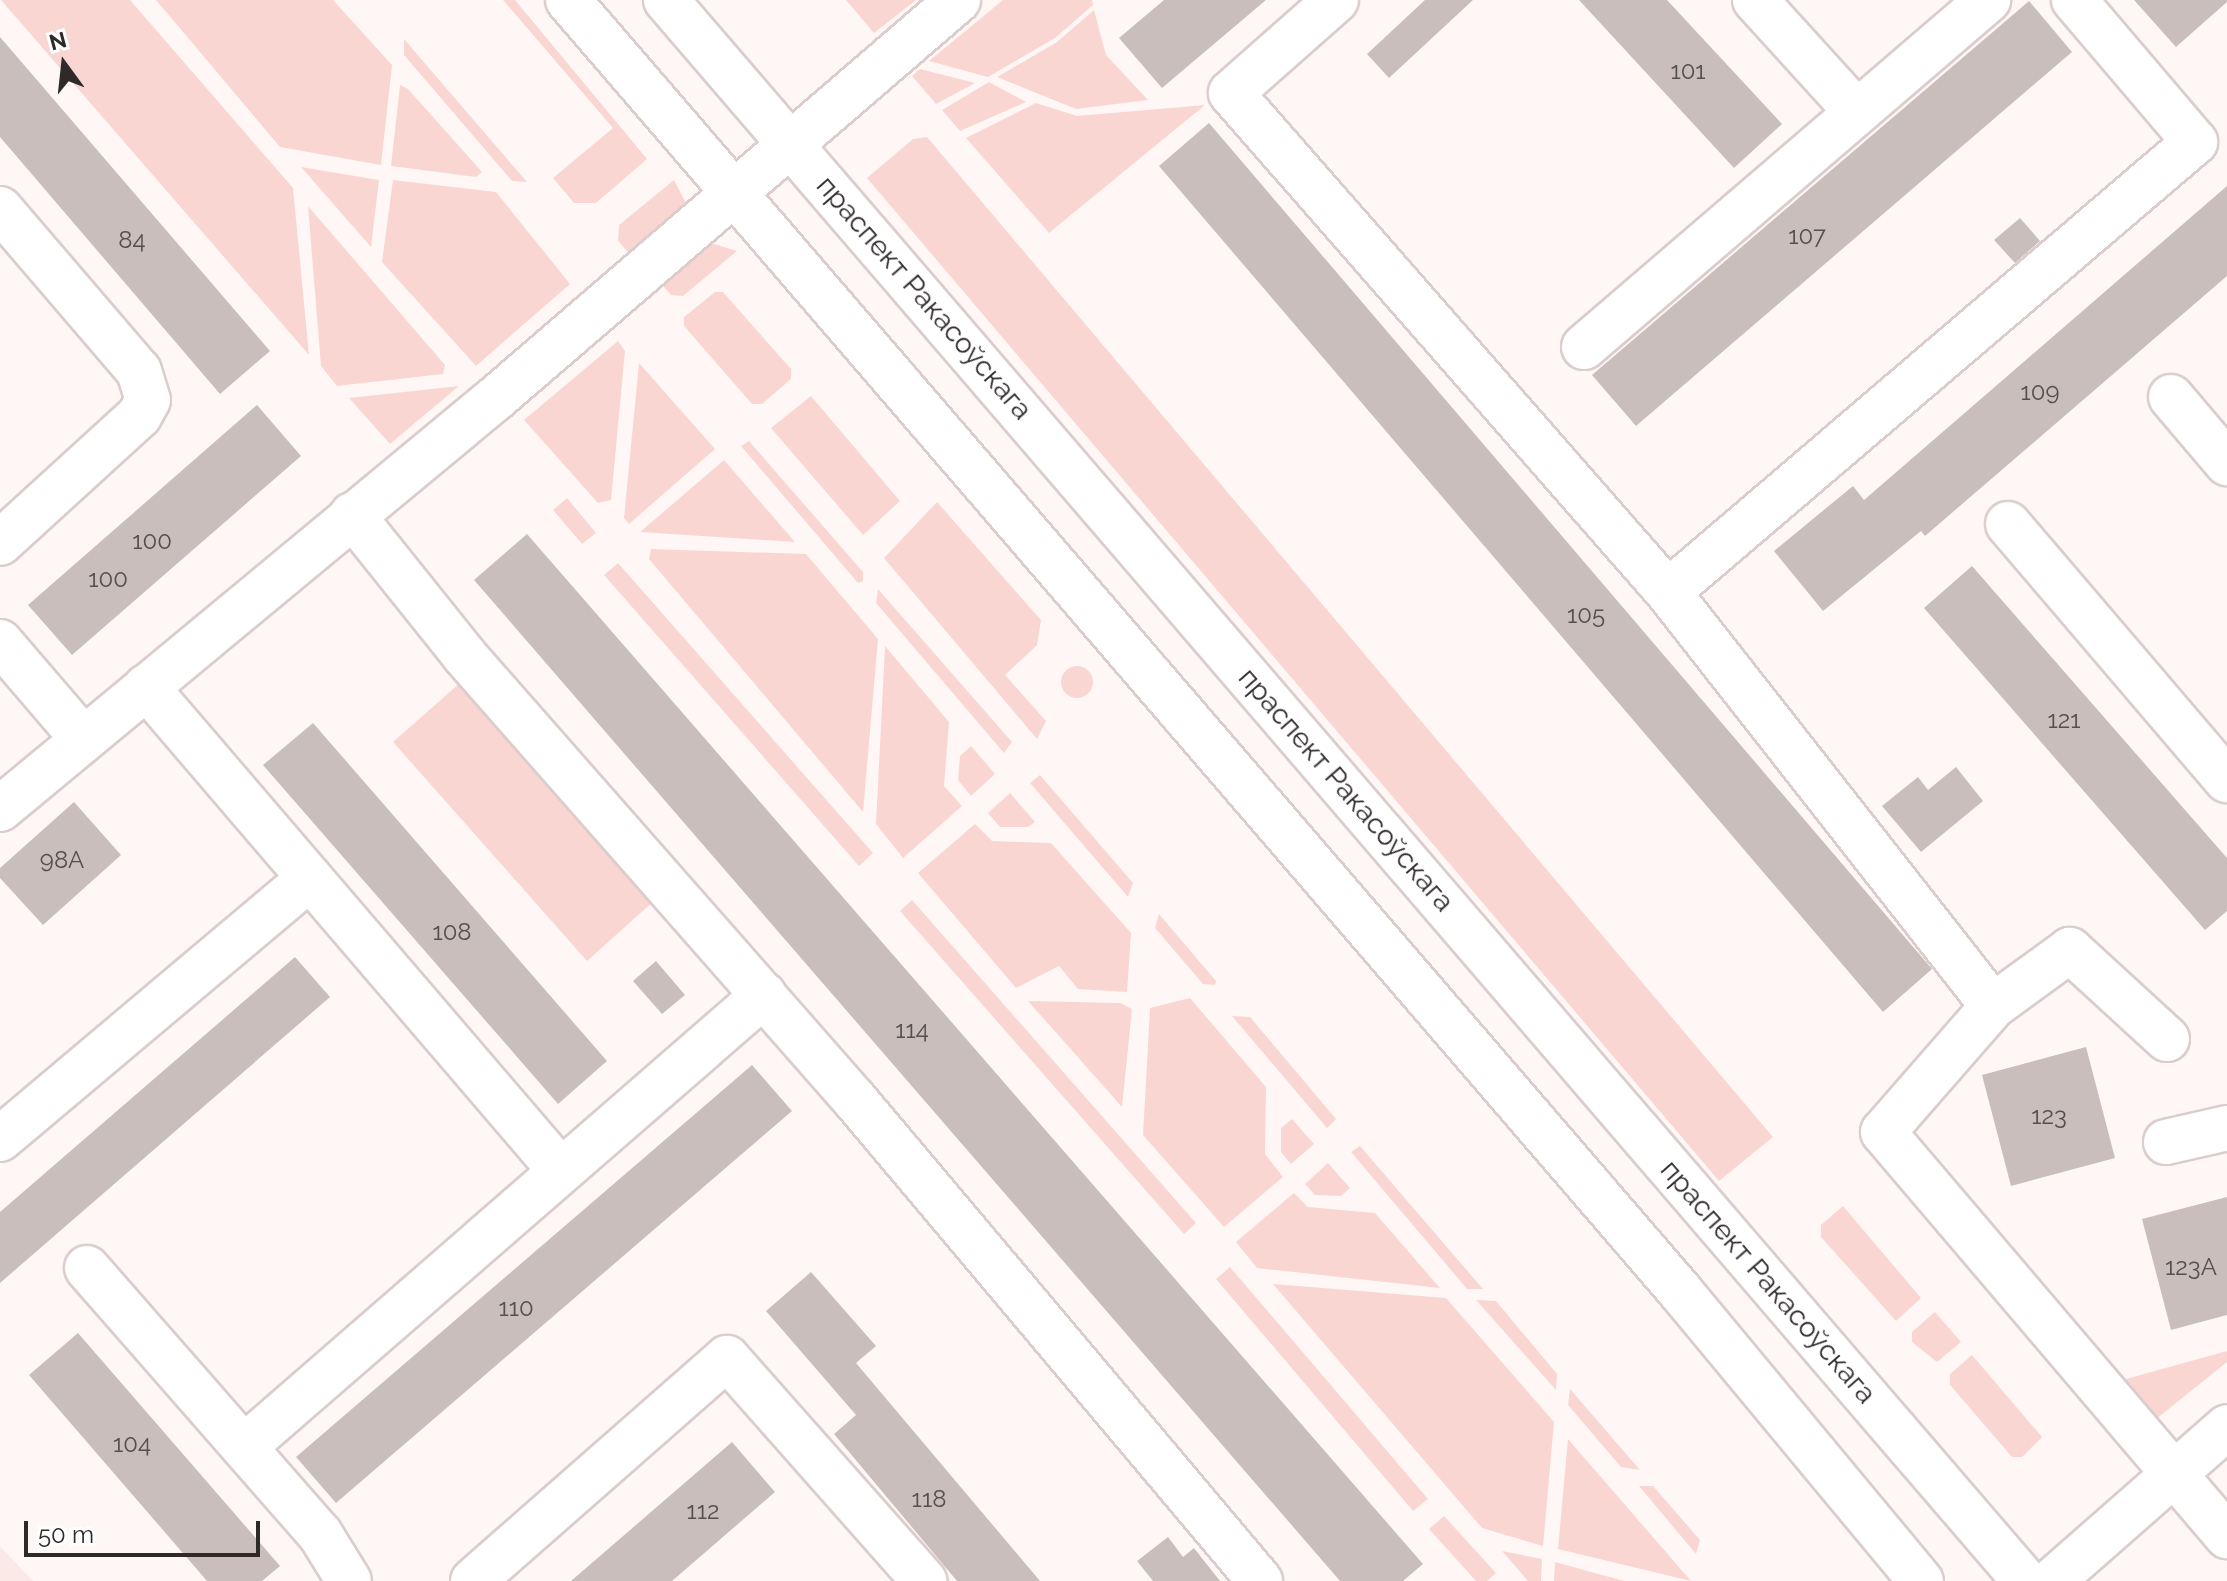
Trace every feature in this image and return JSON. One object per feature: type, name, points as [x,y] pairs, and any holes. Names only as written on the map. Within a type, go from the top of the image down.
[{"type":"main road","points":[[568,0],[1660,1267],[1921,1581]]},
{"type":"main road","name":"праспект Ракасоўскага","points":[[666,0],[2025,1581]]},
{"type":"main road","points":[[0,809],[352,515],[958,0]]},
{"type":"main road","points":[[1336,0],[1231,93],[1668,592],[1993,1006]]},
{"type":"main road","points":[[1755,0],[1857,112]]},
{"type":"main road","points":[[1584,347],[1988,0]]},
{"type":"main road","points":[[1668,592],[2195,142],[2074,0]]},
{"type":"main road","points":[[0,209],[139,371],[148,400],[139,416],[0,543]]},
{"type":"main road","points":[[2171,397],[2227,463]]},
{"type":"main road","points":[[352,515],[464,655],[764,995],[1260,1581]]},
{"type":"main road","points":[[2008,524],[2227,780]]},
{"type":"main road","points":[[0,642],[83,739]]},
{"type":"main road","points":[[146,687],[560,1170]]},
{"type":"main road","points":[[0,1139],[310,878]]},
{"type":"main road","points":[[2167,1039],[2070,950],[1993,1006],[1883,1132],[2227,1536]]},
{"type":"main road","points":[[244,1447],[764,995]]},
{"type":"main road","points":[[2166,1142],[2227,1128]]},
{"type":"main road","points":[[87,1268],[320,1534],[349,1581]]},
{"type":"main road","points":[[473,1581],[727,1358],[924,1581]]},
{"type":"main road","points":[[2052,1581],[2227,1427]]},
{"type":"shaded area","points":[[1,0],[130,0],[293,188],[309,355]]},
{"type":"shaded area","points":[[156,0],[333,0],[392,65],[381,165],[280,147]]},
{"type":"shaded area","points":[[503,0],[515,0],[647,159],[596,203],[574,203],[553,178],[613,128]]},
{"type":"shaded area","points":[[846,0],[916,0],[874,33]]},
{"type":"shaded area","points":[[1003,0],[1092,0],[1093,5],[1055,38],[988,77],[929,61]]},
{"type":"shaded area","points":[[1094,10],[1106,55],[1148,100],[1076,109],[997,77],[1057,42]]},
{"type":"shaded area","points":[[404,39],[527,182],[512,181],[404,55]]},
{"type":"shaded area","points":[[920,69],[975,83],[936,104],[912,76]]},
{"type":"shaded area","points":[[989,82],[1026,102],[960,131],[942,110]]},
{"type":"shaded area","points":[[400,85],[408,89],[482,172],[476,177],[391,166]]},
{"type":"shaded area","points":[[1036,103],[1077,116],[1205,105],[1049,233],[966,138]]},
{"type":"shaded area","points":[[927,137],[1773,1137],[1719,1181],[867,178],[913,139]]},
{"type":"shaded area","points":[[301,167],[379,180],[371,247]]},
{"type":"shaded area","points":[[393,180],[496,192],[570,284],[476,366],[382,262]]},
{"type":"shaded area","points":[[674,180],[687,205],[635,260],[618,241],[619,225]]},
{"type":"shaded area","points":[[308,206],[445,365],[443,374],[337,386],[321,366]]},
{"type":"shaded area","points":[[711,243],[737,251],[683,296],[671,295],[661,284]]},
{"type":"shaded area","points":[[715,292],[723,292],[791,369],[791,379],[762,404],[752,404],[684,326],[684,317]]},
{"type":"shaded area","points":[[618,341],[625,351],[611,500],[598,503],[524,420]]},
{"type":"shaded area","points":[[639,363],[715,449],[629,524],[624,518]]},
{"type":"shaded area","points":[[459,386],[390,444],[349,398]]},
{"type":"shaded area","points":[[811,396],[900,501],[863,535],[771,428]]},
{"type":"shaded area","points":[[749,441],[863,572],[863,581],[858,583],[741,446]]},
{"type":"shaded area","points":[[724,460],[795,542],[640,532]]},
{"type":"shaded area","points":[[567,498],[596,533],[582,544],[553,510]]},
{"type":"shaded area","points":[[937,502],[1041,620],[1037,645],[1005,675],[1046,721],[1037,739],[884,558]]},
{"type":"shaded area","points":[[651,549],[806,554],[878,639],[863,812],[649,559]]},
{"type":"shaded area","points":[[618,563],[873,853],[859,866],[604,575]]},
{"type":"shaded area","points":[[878,589],[1012,742],[1004,753],[876,603]]},
{"type":"shaded area","points":[[885,646],[949,722],[944,786],[962,806],[903,858],[876,824]]},
{"type":"shaded area","points":[[1077,666],[1088,671],[1093,682],[1088,693],[1077,698],[1066,693],[1061,682],[1066,671]]},
{"type":"shaded area","points":[[461,682],[655,900],[587,961],[393,742]]},
{"type":"shaded area","points":[[971,746],[995,774],[971,796],[958,780],[960,756]]},
{"type":"shaded area","points":[[1040,775],[1133,883],[1128,897],[1030,783]]},
{"type":"shaded area","points":[[1010,793],[1035,822],[1028,827],[1000,827],[988,813]]},
{"type":"shaded area","points":[[975,824],[992,841],[1051,843],[1131,933],[1127,992],[1078,989],[1059,966],[1016,988],[918,873]]},
{"type":"shaded area","points":[[912,900],[1196,1223],[1184,1234],[900,911]]},
{"type":"shaded area","points":[[1159,914],[1216,981],[1215,985],[1203,984],[1155,928]]},
{"type":"shaded area","points":[[1190,998],[1266,1087],[1265,1154],[1283,1177],[1224,1227],[1143,1135],[1150,1008]]},
{"type":"shaded area","points":[[1028,1001],[1120,1003],[1132,1009],[1122,1107]]},
{"type":"shaded area","points":[[1232,1016],[1250,1017],[1336,1119],[1327,1128]]},
{"type":"shaded area","points":[[1292,1119],[1314,1144],[1291,1164],[1281,1152],[1281,1128]]},
{"type":"shaded area","points":[[1360,1146],[1483,1289],[1467,1289],[1351,1152]]},
{"type":"shaded area","points":[[1328,1163],[1350,1188],[1341,1196],[1315,1195],[1305,1184]]},
{"type":"shaded area","points":[[1294,1193],[1308,1207],[1375,1213],[1440,1288],[1257,1268],[1236,1242]]},
{"type":"shaded area","points":[[1843,1206],[1921,1298],[1896,1321],[1821,1237],[1821,1225]]},
{"type":"shaded area","points":[[1230,1267],[1428,1499],[1413,1511],[1216,1279]]},
{"type":"shaded area","points":[[1273,1284],[1446,1298],[1554,1422],[1543,1546],[1482,1528]]},
{"type":"shaded area","points":[[1476,1300],[1496,1301],[1557,1374],[1556,1390]]},
{"type":"shaded area","points":[[1935,1312],[1961,1342],[1937,1362],[1912,1342],[1912,1332]]},
{"type":"shaded area","points":[[2227,1351],[2227,1362],[2150,1424],[2108,1384]]},
{"type":"shaded area","points":[[1972,1355],[2042,1437],[2022,1457],[2012,1457],[1950,1385],[1950,1374]]},
{"type":"shaded area","points":[[1570,1389],[1640,1470],[1621,1467],[1568,1405]]},
{"type":"shaded area","points":[[1568,1439],[1691,1581],[1558,1549]]},
{"type":"shaded area","points":[[1639,1486],[1653,1486],[1700,1540],[1696,1554]]},
{"type":"shaded area","points":[[1444,1516],[1496,1573],[1487,1581],[1476,1581],[1429,1529]]},
{"type":"shaded area","points":[[0,1546],[33,1581],[0,1581]]},
{"type":"shaded area","points":[[1502,1551],[1542,1559],[1541,1581],[1528,1581]]},
{"type":"shaded area","points":[[1555,1562],[1624,1581],[1554,1581]]},
{"type":"building","points":[[1164,0],[1266,0],[1162,88],[1119,38]]},
{"type":"building","points":[[1425,0],[1473,0],[1389,78],[1367,54]]},
{"type":"building","points":[[1579,0],[1667,0],[1782,124],[1734,168]]},
{"type":"building","points":[[2134,0],[2227,0],[2227,2],[2176,47]]},
{"type":"building","points":[[2029,1],[2072,52],[1636,426],[1592,375]]},
{"type":"building","points":[[0,37],[270,351],[220,394],[0,137]]},
{"type":"building","points":[[1209,123],[1932,969],[1883,1012],[1159,166]]},
{"type":"building","points":[[2227,186],[2227,276],[1925,536],[1921,531],[1823,611],[1774,551],[1853,486],[1864,500]]},
{"type":"building","points":[[2020,218],[2040,241],[2015,263],[1994,240]]},
{"type":"building","points":[[257,405],[301,456],[72,655],[28,605]]},
{"type":"building","points":[[527,534],[1423,1564],[1403,1581],[1340,1581],[474,580]]},
{"type":"building","points":[[1972,566],[2227,858],[2227,911],[2205,930],[1924,608]]},
{"type":"building","points":[[313,723],[607,1061],[558,1104],[263,765]]},
{"type":"building","points":[[1956,767],[1983,801],[1921,852],[1882,806],[1918,777],[1928,790]]},
{"type":"building","points":[[74,802],[121,855],[43,925],[0,878],[0,868]]},
{"type":"building","points":[[295,957],[330,997],[0,1283],[0,1212]]},
{"type":"building","points":[[656,961],[685,995],[662,1014],[633,981]]},
{"type":"building","points":[[2086,1047],[2115,1158],[2011,1186],[1982,1075]]},
{"type":"building","points":[[752,1065],[792,1111],[336,1503],[296,1457]]},
{"type":"building","points":[[2227,1197],[2227,1315],[2171,1330],[2142,1219]]},
{"type":"building","points":[[811,1272],[876,1346],[856,1363],[1040,1581],[957,1581],[834,1434],[856,1415],[766,1311]]},
{"type":"building","points":[[78,1333],[280,1566],[262,1581],[207,1581],[29,1375]]},
{"type":"building","points":[[732,1442],[775,1492],[672,1581],[571,1581]]},
{"type":"building","points":[[1168,1537],[1183,1557],[1194,1548],[1220,1581],[1153,1581],[1137,1561]]}]
